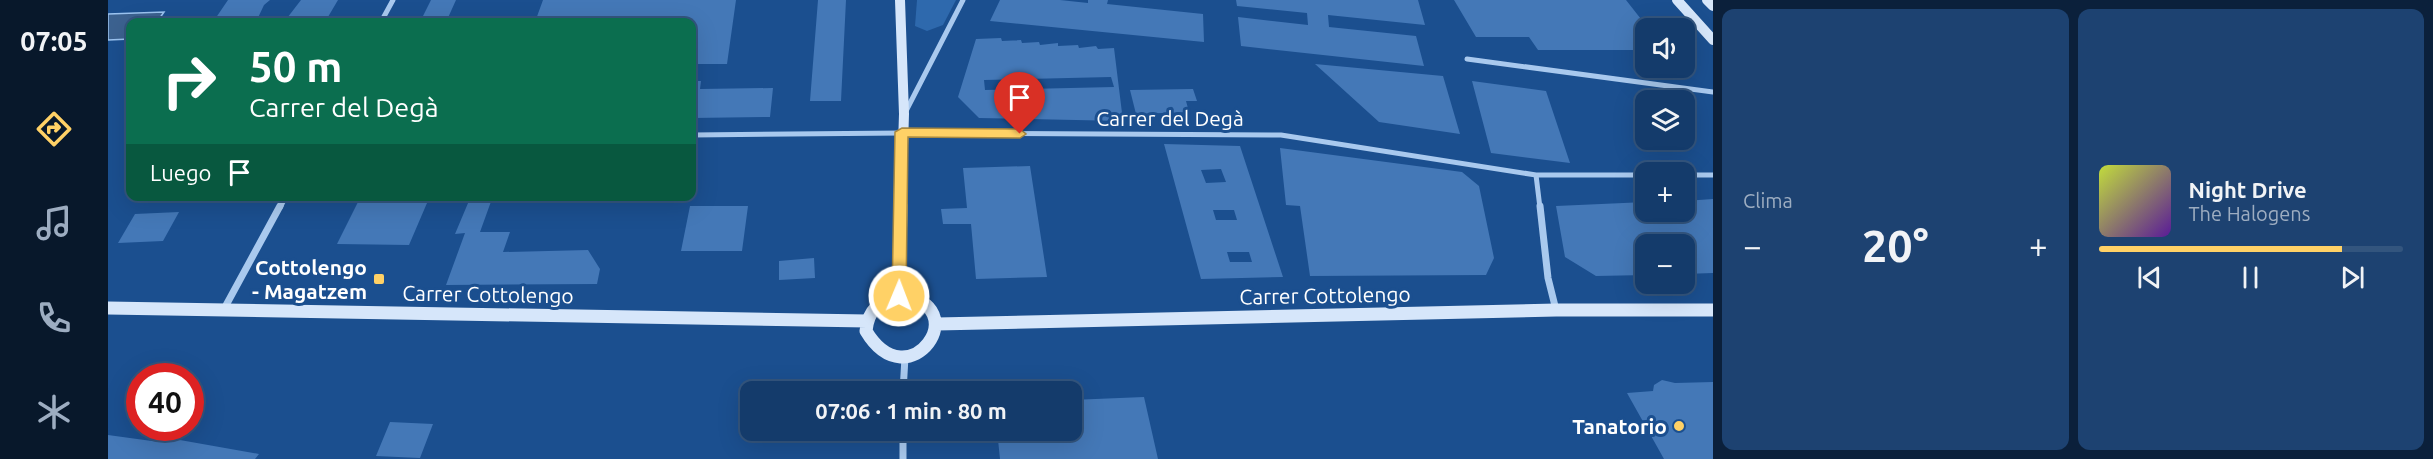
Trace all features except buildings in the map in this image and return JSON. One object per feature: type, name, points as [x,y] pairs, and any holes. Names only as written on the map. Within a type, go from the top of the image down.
[{"type":"street","points":[[383,18],[393,0]]},
{"type":"street","points":[[899,296],[904,114],[900,0]]},
{"type":"street","points":[[904,114],[963,0]]},
{"type":"street","points":[[1677,0],[1713,40]]},
{"type":"street","points":[[1707,0],[1713,6]]},
{"type":"street","points":[[1467,59],[1713,92]]},
{"type":"street","name":"Carrer del Degà","points":[[696,135],[902,132],[1281,135],[1536,175],[1635,175]]},
{"type":"street","points":[[1536,175],[1548,278],[1556,310]]},
{"type":"street","points":[[1695,175],[1713,175]]},
{"type":"street","points":[[224,310],[283,201]]},
{"type":"street","points":[[899,296],[920,300],[929,306],[937,324],[933,342],[916,355],[906,357],[894,357],[875,347],[866,331],[867,321],[878,304],[899,296]]},
{"type":"street","name":"Carrer Cottolengo","points":[[108,308],[867,321]]},
{"type":"street","name":"Carrer Cottolengo","points":[[937,324],[1556,310],[1713,310]]},
{"type":"street","points":[[904,381],[906,357]]},
{"type":"street","points":[[903,441],[903,459]]},
{"type":"shaded area","points":[[917,0],[956,0],[943,25],[927,31],[915,26]]},
{"type":"shaded area","points":[[164,12],[160,18],[126,18],[126,39],[108,40],[108,14]]},
{"type":"place","name":"Cottolengo - Magatzem","points":[[379,279]]},
{"type":"place","name":"Tanatorio","points":[[1679,426]]},
{"type":"route","points":[[899,296],[902,132],[1020,134]]}]
